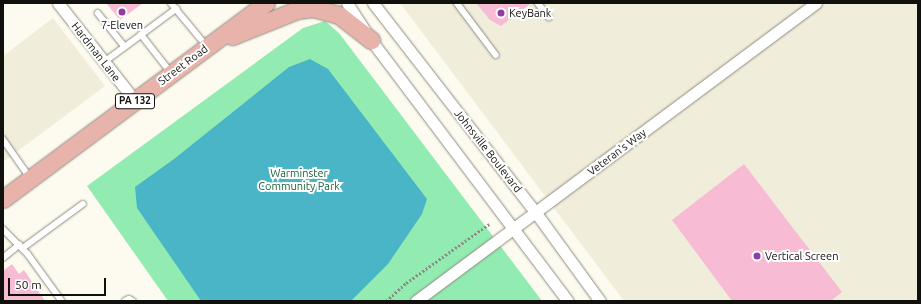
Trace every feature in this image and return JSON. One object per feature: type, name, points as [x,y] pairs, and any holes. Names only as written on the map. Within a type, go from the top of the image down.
[{"type":"main road","name":"Street Road","points":[[3,199],[266,3]]},
{"type":"main road","points":[[208,46],[297,10],[313,8],[339,15],[371,40]]},
{"type":"street","name":"Hardman Lane","points":[[58,3],[135,101]]},
{"type":"street","points":[[348,3],[371,40],[568,301]]},
{"type":"street","name":"Johnsville Boulevard","points":[[373,3],[536,213],[600,301]]},
{"type":"street","name":"Veteran's Way","points":[[416,301],[515,229],[816,3]]},
{"type":"lane","points":[[171,3],[208,46]]},
{"type":"lane","points":[[457,3],[496,55]]},
{"type":"lane","points":[[538,3],[548,17]]},
{"type":"lane","points":[[104,62],[176,9]]},
{"type":"lane","points":[[98,13],[125,47]]},
{"type":"lane","points":[[141,35],[171,74]]},
{"type":"lane","points":[[3,139],[30,178]]},
{"type":"lane","points":[[3,258],[83,204]]},
{"type":"lane","points":[[3,229],[21,246],[62,301]]},
{"type":"lane","points":[[125,301],[129,299],[133,301]]},
{"type":"path","points":[[386,301],[406,283],[489,224]]},
{"type":"shaded area","points":[[400,3],[918,3],[918,301],[624,301]]},
{"type":"shaded area","points":[[53,18],[105,86],[3,162],[3,56]]},
{"type":"green space","name":"Warminster Community Park","points":[[325,21],[339,33],[542,301],[168,301],[87,186],[303,28]]},
{"type":"water","name":"Warminster Community Park","points":[[310,59],[328,69],[427,199],[422,214],[388,264],[351,301],[201,301],[137,208],[135,187],[174,159],[289,67]]},
{"type":"building","name":"7-Eleven","points":[[106,3],[143,3],[120,20]]},
{"type":"building","name":"KeyBank","points":[[476,3],[531,3],[501,26],[490,20]]},
{"type":"building","name":"Vertical Screen","points":[[744,164],[842,292],[831,301],[732,301],[672,220]]},
{"type":"building","points":[[12,264],[19,274],[24,270],[45,301],[3,301],[3,271]]},
{"type":"place","name":"7-Eleven","points":[[122,12]]},
{"type":"place","name":"KeyBank","points":[[501,13]]},
{"type":"place","name":"Vertical Screen","points":[[757,256]]}]
